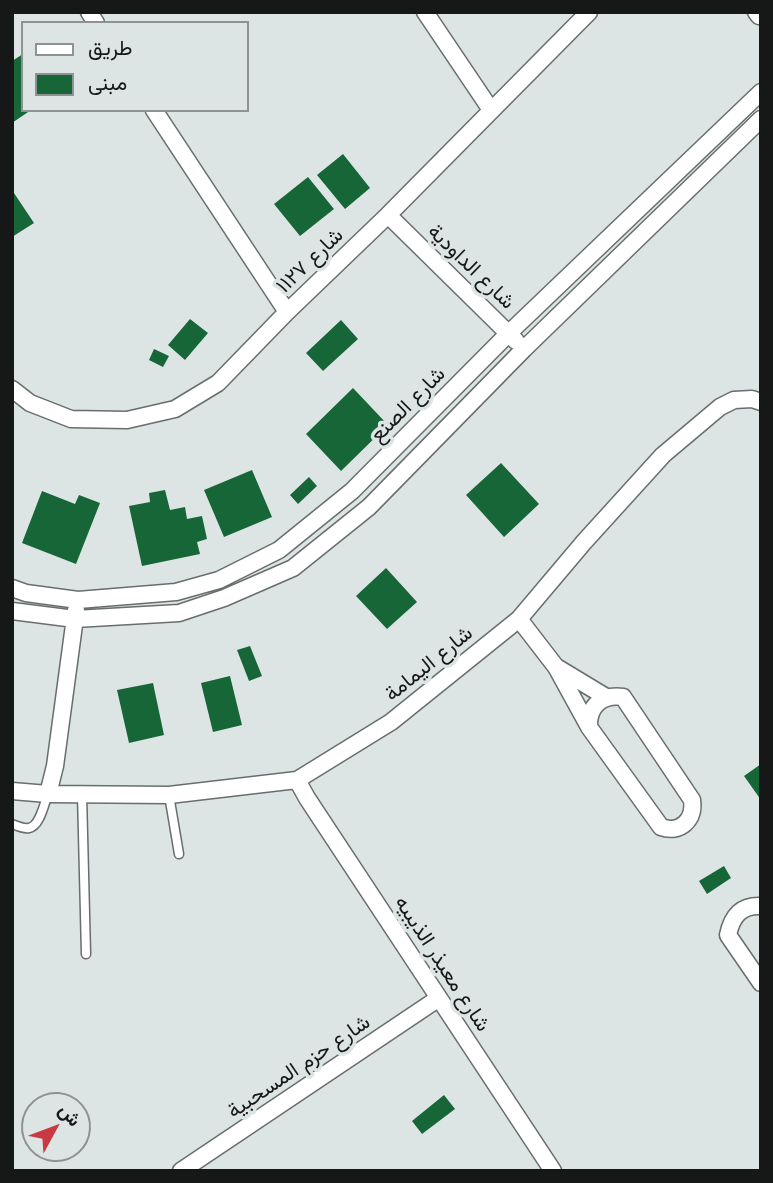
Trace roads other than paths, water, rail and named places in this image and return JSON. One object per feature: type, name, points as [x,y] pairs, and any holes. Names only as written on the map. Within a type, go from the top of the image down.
[{"type":"street","points":[[425,12],[491,110]]},
{"type":"street","name":"شارع ١١٢٧","points":[[12,389],[30,403],[71,419],[127,420],[175,409],[218,383],[589,12]]},
{"type":"street","name":"شارع الصنع","points":[[12,588],[26,593],[78,600],[176,593],[219,580],[279,550],[352,491],[509,333],[761,92]]},
{"type":"street","points":[[155,112],[287,312]]},
{"type":"street","name":"شارع الصنع","points":[[12,611],[75,620],[179,613],[224,598],[293,568],[369,507],[524,349],[761,119]]},
{"type":"street","name":"شارع الداودية","points":[[388,215],[524,349]]},
{"type":"street","name":"شارع اليمامة","points":[[12,790],[48,794],[169,795],[297,780],[391,722],[519,619],[663,455],[720,407],[734,400],[756,400]]},
{"type":"street","points":[[48,794],[55,766],[78,600]]},
{"type":"street","points":[[519,619],[556,667],[589,727],[661,827],[673,829],[685,824],[692,814],[692,800],[623,697],[606,697],[556,667]]},
{"type":"street","points":[[589,727],[594,706],[606,697]]},
{"type":"street","name":"شارع معيذر الذيبيه","points":[[297,780],[553,1171]]},
{"type":"street","points":[[761,906],[752,906],[740,912],[731,922],[728,935],[761,982]]},
{"type":"street","name":"شارع حزم المسحبية","points":[[181,1171],[439,998]]},
{"type":"lane","points":[[12,824],[26,829],[33,827],[48,794]]},
{"type":"lane","points":[[82,794],[86,954]]},
{"type":"lane","points":[[169,795],[179,855]]}]
